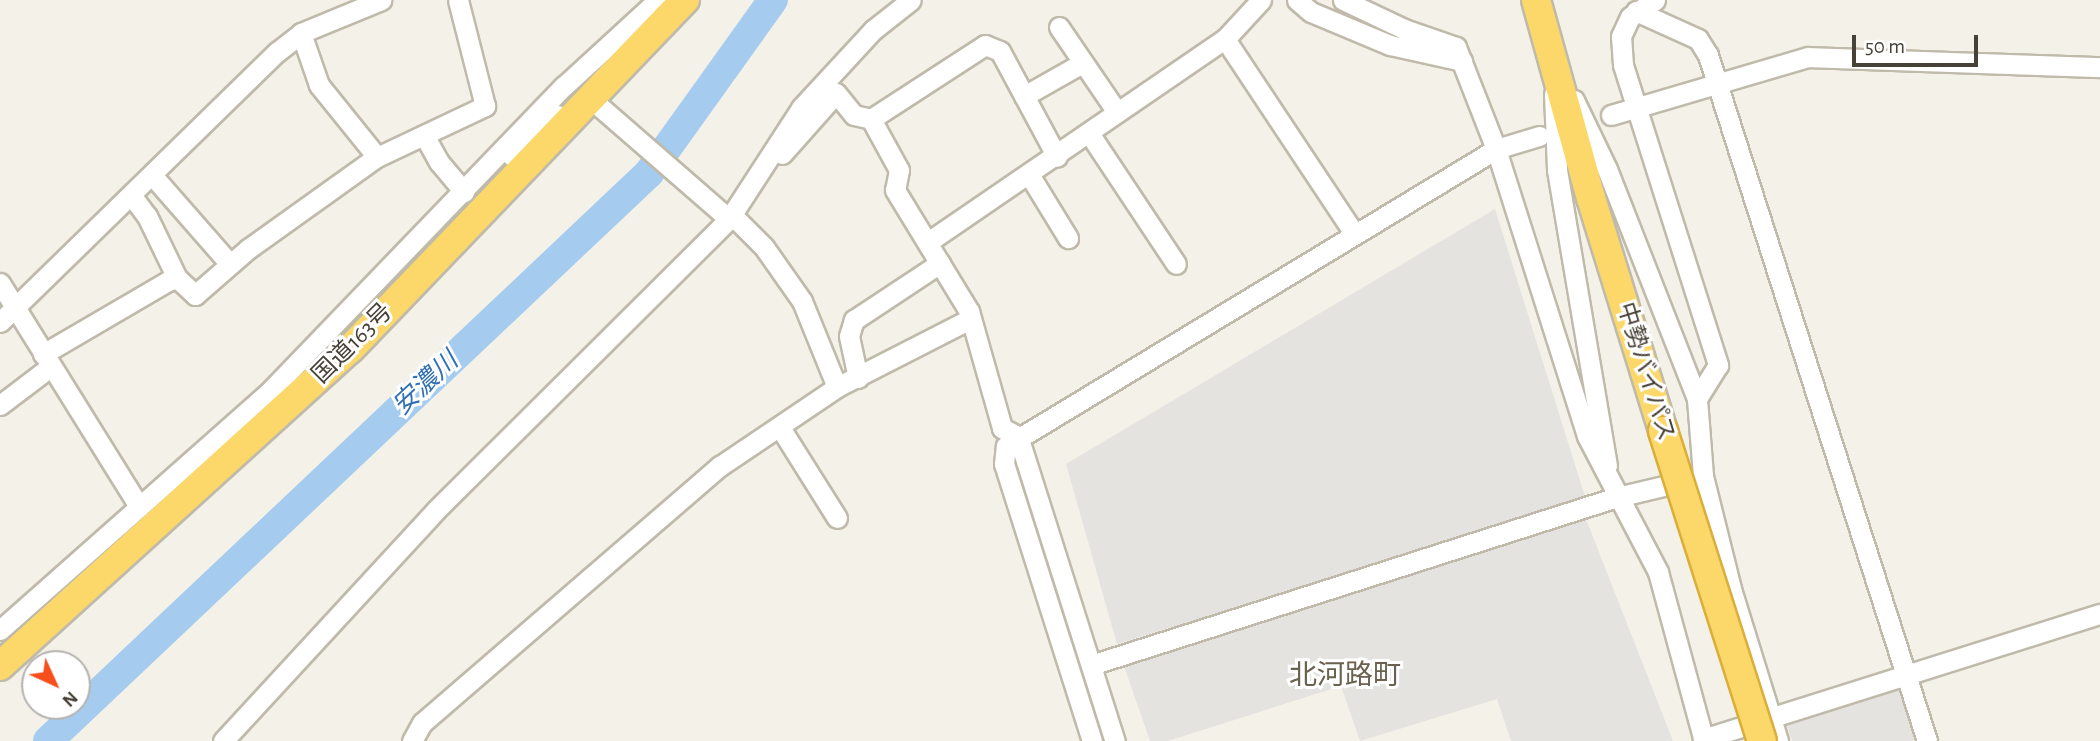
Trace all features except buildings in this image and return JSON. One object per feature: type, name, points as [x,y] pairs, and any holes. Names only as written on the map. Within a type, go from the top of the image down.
[{"type":"highway","name":"国道163号","points":[[0,666],[341,358],[601,98],[685,0]]},
{"type":"highway","name":"中勢バイパス","points":[[1537,2],[1663,431],[1766,729]]},
{"type":"street","points":[[6,316],[301,33],[381,0]]},
{"type":"street","points":[[131,195],[147,216],[177,278],[195,295],[230,264],[377,157],[485,106],[458,0]]},
{"type":"street","points":[[0,630],[137,503],[271,390],[564,86],[658,0]]},
{"type":"street","points":[[751,189],[761,166],[801,108],[873,30],[911,0]]},
{"type":"street","points":[[928,242],[1030,176],[1117,112],[1225,39],[1261,0]]},
{"type":"street","points":[[1297,0],[1311,12],[1390,45],[1462,61]]},
{"type":"street","points":[[1343,0],[1404,29],[1456,47],[1496,149],[1587,436],[1658,572],[1703,740],[1766,729],[1906,675],[2100,614]]},
{"type":"street","points":[[1655,0],[1636,12],[1621,36],[1623,65],[1718,365],[1697,399]]},
{"type":"street","points":[[1636,12],[1698,39],[1718,83],[1927,741]]},
{"type":"street","points":[[1059,27],[1117,112]]},
{"type":"street","points":[[301,33],[319,85],[377,157]]},
{"type":"street","points":[[1225,39],[1354,233]]},
{"type":"street","points":[[223,741],[436,510],[728,216],[836,93],[853,115],[871,119],[985,45],[1000,51],[1057,157]]},
{"type":"street","points":[[1552,55],[1607,169],[1697,399],[1703,476],[1766,729],[1778,741]]},
{"type":"street","points":[[1552,55],[1557,170],[1608,475]]},
{"type":"street","points":[[1611,115],[1808,57],[2100,66]]},
{"type":"street","points":[[1024,96],[1082,63]]},
{"type":"street","points":[[478,177],[490,177],[599,76],[601,98],[764,247],[802,301],[837,387]]},
{"type":"street","points":[[871,119],[899,170],[895,190],[969,311],[968,320],[1002,428],[1017,436],[1115,741]]},
{"type":"street","points":[[1089,133],[1176,264]]},
{"type":"street","points":[[424,135],[439,162],[464,192]]},
{"type":"street","points":[[1092,741],[1004,464],[1006,446],[1017,436],[1496,149],[1539,136]]},
{"type":"street","points":[[152,175],[230,264]]},
{"type":"street","points":[[1030,176],[1068,238]]},
{"type":"street","points":[[858,378],[849,336],[854,320],[940,263]]},
{"type":"street","points":[[0,405],[47,361],[177,278]]},
{"type":"street","points":[[0,282],[6,316],[47,361],[137,503]]},
{"type":"street","points":[[412,741],[422,723],[720,466],[781,429],[837,387],[968,320]]},
{"type":"street","points":[[781,429],[837,518]]},
{"type":"street","points":[[1091,666],[1617,497],[1703,476]]},
{"type":"shaded area","points":[[1495,209],[1586,500],[1117,644],[1066,464]]},
{"type":"shaded area","points":[[1586,519],[1673,741],[1511,741],[1497,699],[1360,741],[1341,686],[1168,741],[1150,741],[1124,666]]},
{"type":"shaded area","points":[[1901,682],[1919,741],[1792,741],[1786,722]]},
{"type":"waterway","name":"安濃川","points":[[48,741],[649,173],[773,0]]},
{"type":"district","name":"北河路町","points":[[1345,676]]}]
